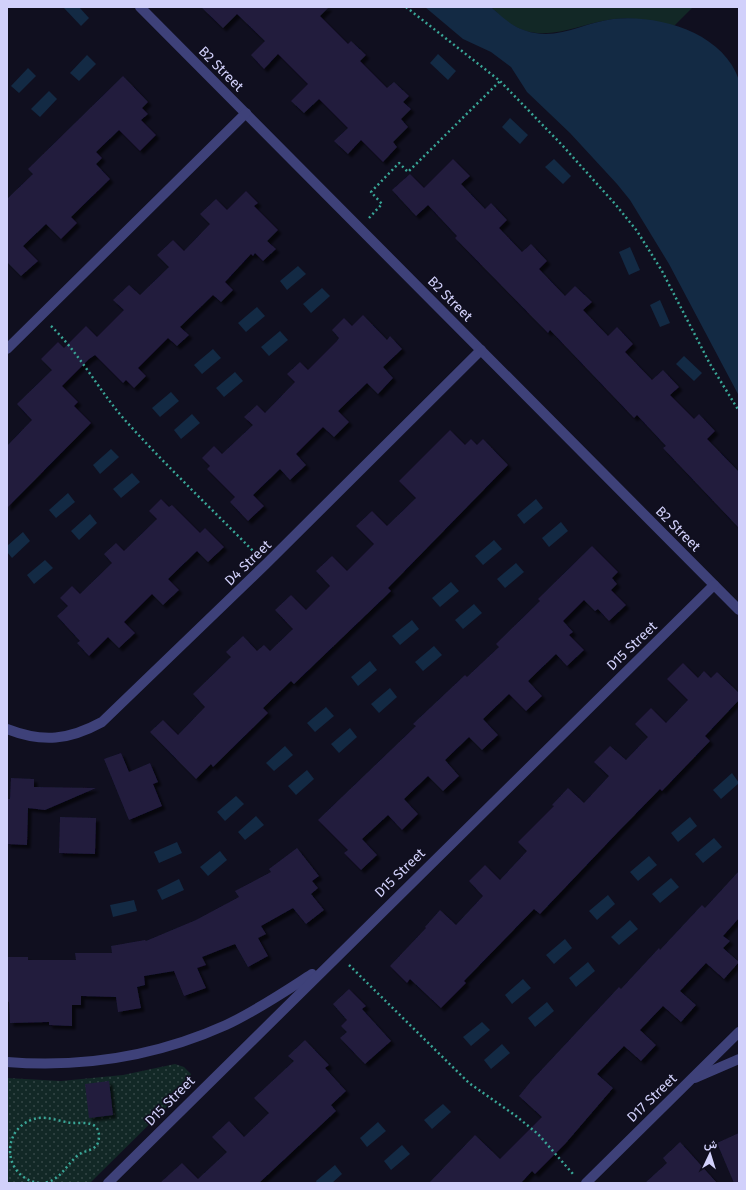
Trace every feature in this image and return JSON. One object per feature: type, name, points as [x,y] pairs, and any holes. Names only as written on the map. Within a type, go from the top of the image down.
[{"type":"street","name":"B2 Street","points":[[140,7],[739,610]]},
{"type":"street","points":[[7,349],[246,113]]},
{"type":"street","name":"D4 Street","points":[[7,729],[24,736],[46,739],[66,737],[84,731],[102,722],[266,564],[481,350]]},
{"type":"street","name":"D15 Street","points":[[108,1183],[338,954],[714,585]]},
{"type":"street","points":[[7,1062],[43,1065],[90,1062],[137,1055],[183,1042],[227,1024],[268,1002],[329,963]]},
{"type":"street","name":"D17 Street","points":[[581,1180],[690,1081],[739,1032]]},
{"type":"street","points":[[690,1081],[739,1059]]},
{"type":"path","points":[[406,7],[500,81],[562,145],[616,205],[637,231],[662,271],[710,364],[739,411]]},
{"type":"path","points":[[360,228],[382,204],[370,192],[399,163],[408,172],[500,81]]},
{"type":"path","points":[[41,316],[70,346],[109,400],[138,434],[266,564]]},
{"type":"path","points":[[338,954],[469,1083],[516,1116],[538,1134],[581,1180]]},
{"type":"path","points":[[39,1183],[24,1178],[15,1170],[10,1159],[9,1146],[13,1135],[21,1125],[32,1119],[45,1118],[66,1122],[90,1123],[96,1127],[99,1133],[99,1140],[96,1147],[76,1156],[58,1178],[44,1183]]},
{"type":"green space","points":[[491,7],[693,7],[674,26],[644,20],[614,19],[563,31],[537,33],[525,31],[512,25]]},
{"type":"green space","points":[[175,1064],[184,1067],[191,1074],[189,1085],[90,1183],[7,1183],[7,1078],[61,1081],[123,1075]]},
{"type":"water","points":[[79,7],[89,18],[81,26],[64,8]]},
{"type":"water","points":[[425,7],[491,7],[506,20],[521,29],[545,34],[564,32],[613,19],[631,18],[668,23],[704,38],[719,50],[731,63],[739,80],[739,396],[669,264],[630,200],[570,133],[527,92],[511,67],[491,52],[463,39]]},
{"type":"water","points":[[438,54],[456,71],[448,80],[430,63]]},
{"type":"water","points":[[87,55],[96,64],[79,81],[70,73]]},
{"type":"water","points":[[28,68],[36,76],[19,93],[11,86]]},
{"type":"water","points":[[49,91],[57,99],[40,117],[31,109]]},
{"type":"water","points":[[510,118],[528,135],[520,144],[502,127]]},
{"type":"water","points":[[554,159],[571,176],[563,184],[545,167]]},
{"type":"water","points":[[630,247],[640,270],[629,275],[619,252]]},
{"type":"water","points":[[298,266],[306,274],[287,290],[280,281]]},
{"type":"water","points":[[322,288],[330,296],[311,313],[303,304]]},
{"type":"water","points":[[660,300],[670,323],[660,327],[650,305]]},
{"type":"water","points":[[257,307],[265,316],[246,332],[238,323]]},
{"type":"water","points":[[280,331],[288,340],[269,356],[261,347]]},
{"type":"water","points":[[213,349],[221,358],[202,374],[194,365]]},
{"type":"water","points":[[684,356],[702,373],[694,381],[676,364]]},
{"type":"water","points":[[235,372],[243,381],[224,397],[216,388]]},
{"type":"water","points":[[171,392],[179,401],[160,417],[152,408]]},
{"type":"water","points":[[192,414],[200,423],[181,439],[174,430]]},
{"type":"water","points":[[111,449],[119,457],[100,474],[93,465]]},
{"type":"water","points":[[132,473],[140,482],[121,498],[113,489]]},
{"type":"water","points":[[68,493],[75,502],[56,518],[49,510]]},
{"type":"water","points":[[536,499],[543,508],[524,524],[517,515]]},
{"type":"water","points":[[90,514],[97,523],[79,540],[71,531]]},
{"type":"water","points":[[561,522],[568,531],[549,547],[542,538]]},
{"type":"water","points":[[23,532],[30,541],[12,558],[7,552],[7,546]]},
{"type":"water","points":[[494,540],[502,549],[483,565],[475,556]]},
{"type":"water","points":[[45,560],[53,568],[34,584],[27,575]]},
{"type":"water","points":[[516,563],[524,572],[505,588],[497,579]]},
{"type":"water","points":[[451,582],[459,591],[440,607],[432,598]]},
{"type":"water","points":[[474,604],[482,613],[463,629],[455,620]]},
{"type":"water","points":[[412,620],[419,629],[400,645],[392,636]]},
{"type":"water","points":[[434,646],[442,655],[423,671],[415,662]]},
{"type":"water","points":[[370,661],[377,670],[358,686],[351,677]]},
{"type":"water","points":[[390,688],[397,697],[379,713],[371,704]]},
{"type":"water","points":[[326,707],[334,716],[315,732],[307,723]]},
{"type":"water","points":[[350,728],[357,737],[339,753],[331,744]]},
{"type":"water","points":[[285,746],[293,755],[274,771],[266,763]]},
{"type":"water","points":[[307,770],[314,779],[296,795],[288,786]]},
{"type":"water","points":[[732,773],[739,783],[721,799],[713,790]]},
{"type":"water","points":[[236,796],[244,804],[225,821],[217,812]]},
{"type":"water","points":[[256,816],[264,825],[245,840],[238,832]]},
{"type":"water","points":[[690,817],[697,826],[678,842],[671,833]]},
{"type":"water","points":[[714,838],[722,847],[703,863],[695,854]]},
{"type":"water","points":[[177,842],[182,853],[159,863],[154,852]]},
{"type":"water","points":[[220,851],[227,860],[208,876],[200,867]]},
{"type":"water","points":[[649,856],[657,865],[638,881],[630,872]]},
{"type":"water","points":[[671,878],[679,887],[660,903],[652,894]]},
{"type":"water","points":[[179,879],[184,890],[162,900],[157,890]]},
{"type":"water","points":[[608,895],[615,904],[597,920],[589,911]]},
{"type":"water","points":[[134,900],[137,911],[113,917],[110,905]]},
{"type":"water","points":[[630,920],[638,929],[619,945],[611,937]]},
{"type":"water","points":[[565,939],[572,948],[554,964],[546,955]]},
{"type":"water","points":[[588,962],[595,971],[576,987],[569,978]]},
{"type":"water","points":[[523,979],[531,988],[512,1004],[505,995]]},
{"type":"water","points":[[547,1002],[554,1011],[535,1027],[528,1018]]},
{"type":"water","points":[[482,1022],[490,1030],[471,1046],[463,1037]]},
{"type":"water","points":[[502,1044],[510,1053],[491,1069],[484,1060]]},
{"type":"water","points":[[443,1104],[451,1112],[432,1129],[424,1120]]},
{"type":"water","points":[[378,1122],[386,1131],[367,1147],[360,1138]]},
{"type":"water","points":[[402,1145],[410,1154],[391,1170],[384,1161]]},
{"type":"water","points":[[335,1165],[342,1174],[332,1183],[317,1183],[316,1181]]},
{"type":"building","points":[[201,7],[329,7],[320,16],[348,44],[351,41],[366,55],[360,61],[387,88],[394,82],[409,96],[403,102],[411,109],[401,119],[408,127],[393,142],[397,147],[383,162],[361,140],[348,154],[334,141],[348,128],[319,99],[304,113],[291,101],[308,84],[278,54],[264,69],[251,55],[265,41],[237,14],[223,28]]},
{"type":"building","points":[[123,76],[148,102],[142,108],[148,114],[141,120],[156,135],[140,151],[119,130],[96,152],[102,158],[96,164],[110,179],[71,217],[77,223],[61,239],[46,224],[23,246],[38,261],[21,276],[7,262],[7,199],[33,174],[28,169]]},
{"type":"building","points":[[453,159],[470,176],[461,184],[485,209],[491,203],[507,220],[499,228],[522,252],[531,244],[547,261],[539,269],[565,296],[575,286],[592,302],[583,310],[608,336],[617,327],[633,344],[625,352],[652,380],[663,370],[679,387],[670,395],[694,419],[699,414],[715,431],[707,439],[739,472],[739,528],[663,448],[666,446],[637,415],[634,418],[550,330],[548,333],[455,238],[457,236],[428,205],[416,216],[392,190],[410,174],[424,188]]},
{"type":"building","points":[[246,191],[258,203],[254,206],[278,230],[267,241],[276,249],[263,261],[255,253],[253,256],[251,254],[225,282],[233,290],[221,302],[213,295],[180,327],[189,335],[177,346],[168,338],[138,368],[146,376],[134,388],[126,380],[123,383],[95,355],[89,359],[62,386],[78,402],[74,406],[91,423],[7,508],[7,446],[32,420],[17,404],[52,370],[41,359],[58,342],[64,348],[86,326],[97,337],[124,310],[113,300],[129,285],[140,295],[169,267],[157,255],[173,240],[184,251],[210,224],[200,214],[216,199],[227,210]]},
{"type":"building","points":[[363,315],[387,340],[390,336],[402,349],[383,367],[393,378],[378,394],[367,383],[338,411],[349,422],[334,437],[323,427],[296,454],[306,465],[290,480],[280,469],[253,495],[264,506],[248,521],[230,502],[235,497],[207,469],[210,466],[202,458],[214,446],[222,454],[253,425],[244,417],[257,405],[265,413],[295,382],[287,374],[300,362],[308,370],[337,341],[339,338],[332,330],[344,318],[352,326]]},
{"type":"building","points":[[450,430],[465,445],[471,439],[477,445],[483,439],[508,465],[388,588],[391,591],[294,684],[291,681],[263,708],[268,713],[213,767],[211,764],[196,779],[150,732],[163,720],[178,735],[205,707],[193,694],[231,657],[226,652],[243,636],[257,651],[264,645],[270,651],[293,629],[275,610],[291,595],[306,610],[330,586],[316,571],[332,556],[347,571],[374,544],[356,526],[372,511],[387,526],[416,498],[399,481]]},
{"type":"building","points":[[161,499],[169,507],[172,505],[200,533],[205,528],[224,547],[208,562],[197,551],[168,579],[179,590],[163,605],[152,594],[124,622],[135,633],[119,648],[108,637],[89,656],[77,643],[80,641],[57,616],[68,606],[60,598],[72,586],[80,594],[112,563],[104,554],[116,543],[124,551],[157,519],[149,511]]},
{"type":"building","points":[[592,546],[618,572],[612,578],[617,584],[611,590],[626,605],[609,621],[598,609],[595,611],[584,600],[563,621],[573,632],[569,635],[584,650],[567,666],[556,654],[528,681],[542,696],[526,711],[509,694],[483,719],[498,735],[482,750],[469,737],[445,760],[459,776],[443,791],[428,776],[404,799],[418,814],[402,830],[388,815],[362,839],[377,855],[361,870],[344,853],[348,850],[318,820],[416,726],[413,724],[465,675],[467,677],[499,647],[496,644],[540,601],[538,599]]},
{"type":"building","points":[[683,663],[698,678],[704,671],[711,678],[717,672],[739,693],[739,700],[705,736],[710,741],[662,791],[660,789],[540,914],[534,909],[464,981],[466,983],[441,1008],[410,979],[407,983],[390,966],[426,928],[425,927],[440,910],[456,925],[483,896],[469,881],[485,865],[500,880],[527,851],[518,842],[554,806],[552,805],[568,788],[584,803],[609,776],[594,762],[610,746],[626,760],[648,737],[635,724],[651,708],[666,723],[688,700],[667,679]]},
{"type":"building","points":[[121,753],[129,772],[150,763],[158,782],[153,784],[162,806],[129,820],[104,759]]},
{"type":"building","points":[[11,778],[34,779],[34,787],[96,788],[45,810],[28,808],[27,845],[7,844],[7,799],[10,799]]},
{"type":"building","points":[[60,817],[96,818],[95,854],[59,853]]},
{"type":"building","points":[[297,848],[319,876],[312,881],[318,888],[311,894],[324,910],[306,924],[293,908],[261,926],[266,934],[258,938],[268,956],[248,967],[235,944],[202,957],[206,965],[197,968],[206,988],[184,996],[174,971],[144,976],[145,985],[137,987],[141,1008],[118,1012],[116,997],[81,996],[81,1005],[72,1005],[72,1026],[49,1025],[49,1022],[10,1023],[9,1002],[7,1001],[7,957],[28,957],[28,960],[76,960],[75,953],[112,953],[111,946],[146,941],[196,920],[239,897],[235,891],[271,872],[269,869]]},
{"type":"building","points":[[739,871],[739,918],[723,936],[730,941],[723,948],[739,962],[724,979],[706,963],[680,991],[696,1005],[681,1022],[663,1006],[640,1030],[656,1045],[641,1061],[624,1046],[597,1074],[613,1088],[565,1144],[535,1174],[532,1171],[521,1183],[429,1183],[475,1135],[500,1159],[542,1117],[519,1096],[532,1080],[619,987],[621,989],[702,905],[705,908]]},
{"type":"building","points":[[349,989],[366,1006],[362,1009],[391,1041],[365,1064],[340,1038],[347,1032],[341,1026],[347,1020],[333,1004]]},
{"type":"building","points":[[305,1040],[329,1065],[325,1068],[346,1091],[331,1105],[336,1111],[259,1183],[160,1183],[182,1163],[198,1179],[227,1152],[212,1137],[229,1121],[244,1137],[269,1113],[254,1098],[294,1061],[288,1056]]},
{"type":"building","points":[[109,1081],[113,1115],[89,1118],[85,1084]]},
{"type":"building","points":[[739,1133],[739,1183],[734,1183],[717,1143]]},
{"type":"building","points":[[680,1142],[717,1183],[645,1183],[667,1163],[663,1158]]}]
